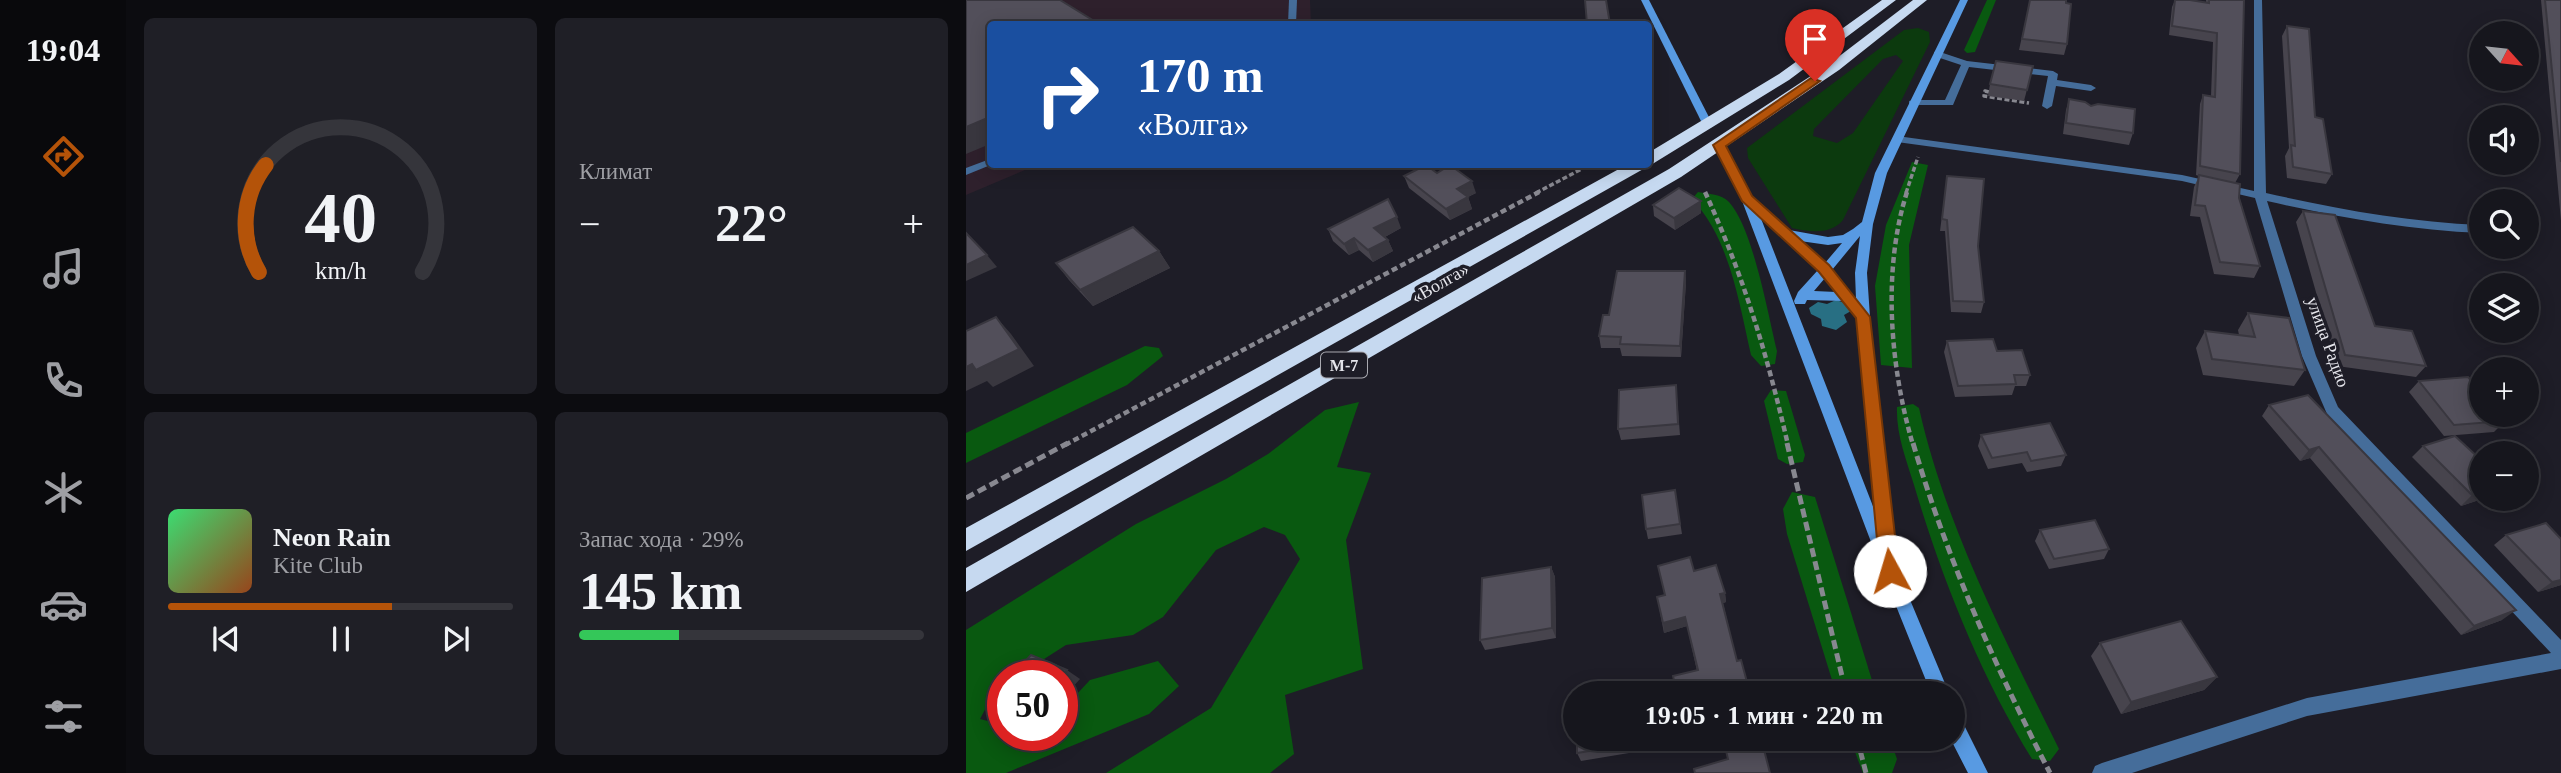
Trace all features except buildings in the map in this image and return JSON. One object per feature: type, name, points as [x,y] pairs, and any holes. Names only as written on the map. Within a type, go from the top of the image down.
[{"type":"highway","points":[[1652,158],[1784,77],[1890,0]]},
{"type":"highway","name":"«Волга»","points":[[966,581],[1719,145],[1834,67],[1921,0]]},
{"type":"highway","name":"«Волга»","points":[[966,540],[1634,168]]},
{"type":"main road","points":[[1645,0],[1708,125]]},
{"type":"main road","points":[[1890,571],[1863,317],[1861,273],[1867,224],[1881,173],[1964,0]]},
{"type":"main road","points":[[1719,145],[1747,198],[1935,681]]},
{"type":"main road","points":[[1747,198],[1824,269],[1863,317]]},
{"type":"main road","points":[[1792,316],[1803,295],[1824,269],[1867,224]]},
{"type":"main road","points":[[1781,232],[1821,242],[1853,238]]},
{"type":"main road","points":[[1803,295],[1848,298]]},
{"type":"main road","points":[[1965,748],[1978,773]]},
{"type":"street","points":[[1292,21],[1293,0]]},
{"type":"street","name":"улица Радио","points":[[2258,0],[2260,196],[2309,355],[2332,410],[2561,652]]},
{"type":"street","points":[[1937,54],[1966,64],[2053,74],[2047,106]]},
{"type":"street","points":[[1913,103],[1949,103],[1966,64]]},
{"type":"street","points":[[2051,82],[2091,83],[2090,100]]},
{"type":"street","points":[[1896,139],[2182,178],[2346,215],[2432,227],[2469,228]]},
{"type":"street","points":[[966,172],[987,163]]},
{"type":"street","points":[[2102,773],[2306,708],[2561,660]]},
{"type":"path","points":[[1983,96],[1985,91],[1989,92]]},
{"type":"path","points":[[1923,143],[1897,226],[1892,302],[1896,373],[1952,568],[1996,669],[2050,773]]},
{"type":"path","points":[[966,498],[1584,168]]},
{"type":"path","points":[[1705,192],[1736,260],[1766,352],[1843,681]]},
{"type":"path","points":[[1860,751],[1866,773]]},
{"type":"shaded area","points":[[966,0],[1310,0],[1311,21],[987,21],[987,168],[1030,168],[966,195]]},
{"type":"green space","points":[[1987,0],[1996,0],[1975,52],[1967,53],[1964,50]]},
{"type":"green space","points":[[1918,28],[1929,32],[1930,42],[1843,220],[1826,230],[1792,228],[1748,158],[1747,148],[1904,30]],"holes":[[[1896,55],[1903,61],[1853,133],[1837,143],[1813,136],[1814,129],[1883,59]]]},
{"type":"green space","points":[[1912,162],[1928,165],[1909,245],[1912,368],[1881,365],[1875,286],[1886,225]]},
{"type":"green space","points":[[1698,192],[1726,199],[1738,214],[1759,273],[1777,351],[1775,364],[1761,366],[1751,355],[1737,293],[1724,252],[1716,233],[1692,199]]},
{"type":"green space","points":[[1145,346],[1159,348],[1163,356],[1127,385],[966,463],[966,433]]},
{"type":"green space","points":[[1771,390],[1786,391],[1805,455],[1803,462],[1787,464],[1778,459],[1764,401]]},
{"type":"green space","points":[[1359,402],[1337,467],[1371,473],[1346,540],[1363,669],[1285,695],[1294,754],[1270,773],[1106,773],[1211,708],[1300,559],[1285,535],[1264,527],[1216,550],[1163,617],[1133,635],[1066,645],[1042,660],[987,660],[987,706],[980,719],[987,721],[987,751],[1059,751],[1006,773],[966,773],[966,630],[1136,524],[1226,479],[1268,454],[1325,410]]},
{"type":"green space","points":[[1913,404],[1919,408],[1931,453],[1961,540],[2059,749],[2050,761],[2032,759],[2013,727],[1979,660],[1950,591],[1900,437],[1897,407]]},
{"type":"green space","points":[[1792,492],[1815,497],[1872,681],[1832,681],[1787,534],[1783,509]]},
{"type":"green space","points":[[1158,661],[1179,686],[1149,714],[1078,743],[1078,693],[1090,680]]},
{"type":"green space","points":[[1855,751],[1894,751],[1897,759],[1892,773],[1863,773]]},
{"type":"water","points":[[1836,300],[1848,304],[1851,311],[1844,315],[1847,322],[1836,330],[1822,326],[1821,319],[1811,314],[1809,308],[1818,302],[1827,304]]},
{"type":"route","points":[[1815,81],[1719,145],[1747,198],[1824,269],[1863,317],[1890,571]]}]
